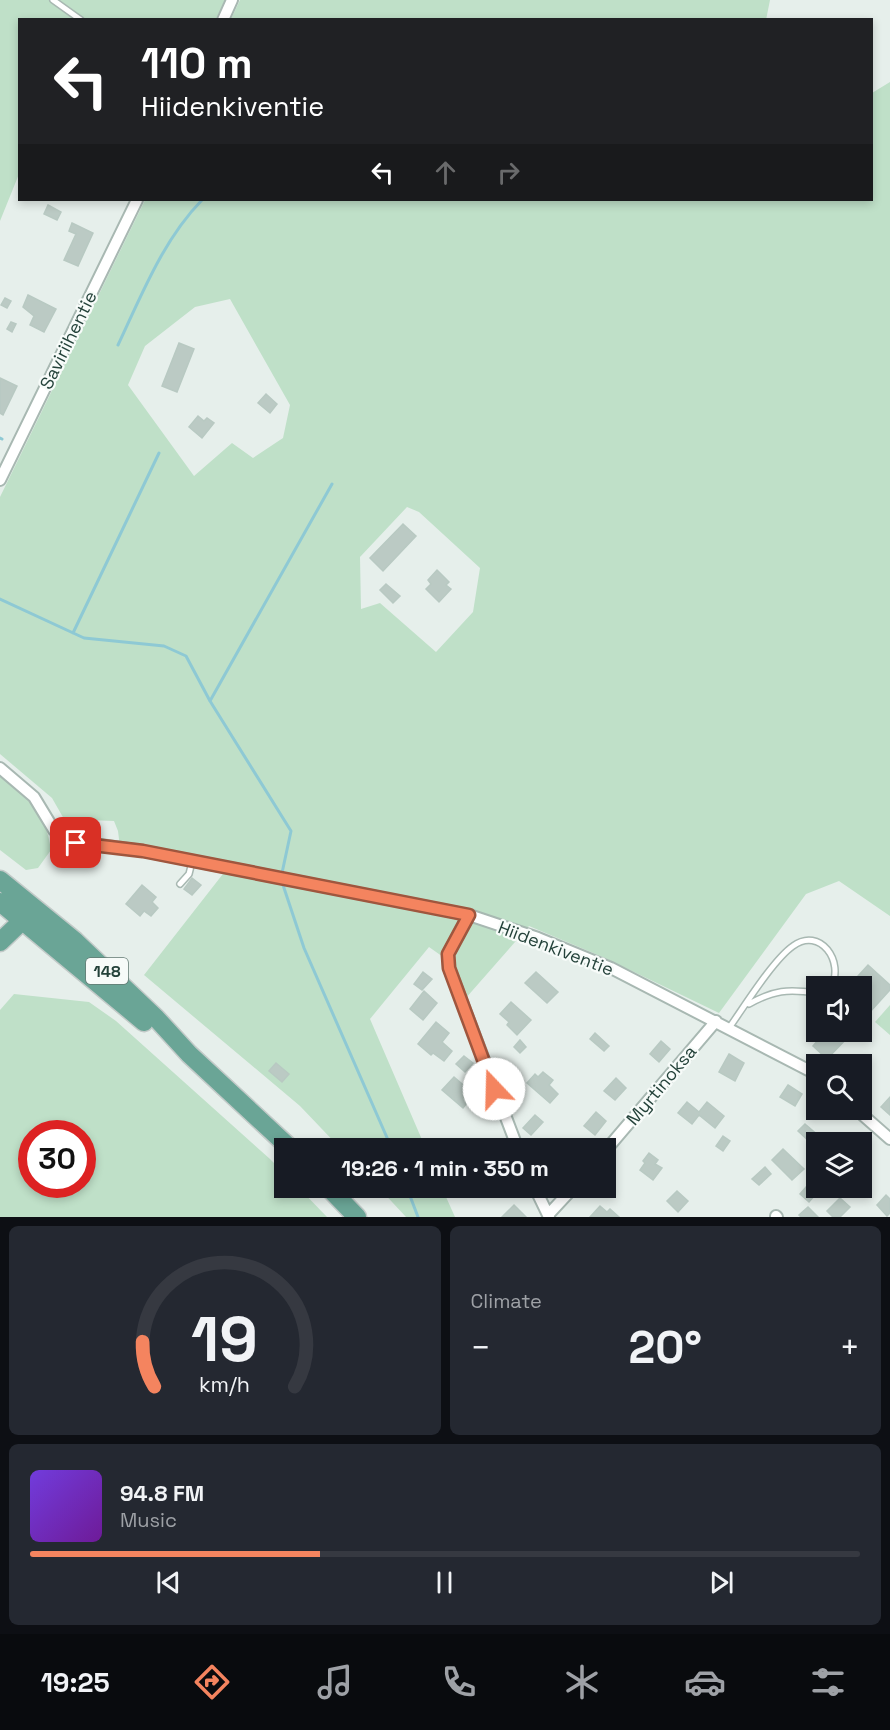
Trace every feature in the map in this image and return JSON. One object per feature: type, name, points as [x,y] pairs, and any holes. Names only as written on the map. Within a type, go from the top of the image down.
[{"type":"main road","name":"148","points":[[0,880],[7,906],[29,913],[149,1026],[189,1054],[279,1138]]},
{"type":"main road","points":[[0,942],[29,913]]},
{"type":"main road","points":[[339,1198],[357,1217]]},
{"type":"street","points":[[224,18],[232,0]]},
{"type":"street","name":"Saviriihentie","points":[[0,480],[136,201]]},
{"type":"street","points":[[0,453],[11,458]]},
{"type":"street","name":"Hiidenkiventie","points":[[0,768],[34,797],[54,830],[64,840],[143,851],[469,915],[538,938],[611,968],[806,1069]]},
{"type":"street","points":[[469,915],[448,954],[449,968],[514,1138]]},
{"type":"street","name":"Myrtinoksa","points":[[616,1138],[716,1021]]},
{"type":"street","points":[[868,1120],[890,1139]]},
{"type":"street","points":[[540,1198],[548,1216],[564,1198]]},
{"type":"lane","points":[[53,0],[78,18]]},
{"type":"lane","points":[[180,884],[189,874],[192,862]]},
{"type":"lane","points":[[729,1028],[790,948],[799,942],[809,940],[827,948],[835,962],[835,976]]},
{"type":"lane","points":[[745,1006],[766,994],[783,990],[806,992]]},
{"type":"green space","points":[[0,0],[225,0],[216,18],[18,18],[18,176],[0,221]]},
{"type":"green space","points":[[240,0],[770,0],[766,18],[231,18]]},
{"type":"green space","points":[[890,82],[890,916],[839,881],[806,894],[719,1013],[605,958],[529,926],[465,999],[453,964],[429,947],[370,1019],[421,1138],[331,1138],[300,1106],[144,975],[226,870],[120,847],[114,821],[64,819],[52,798],[0,754],[0,497],[145,201],[873,201],[873,92]],"holes":[[[230,299],[290,405],[283,438],[253,458],[232,443],[194,476],[128,385],[145,346],[195,307]],[[407,507],[419,512],[480,568],[473,612],[436,652],[380,603],[361,609],[360,557]]]},
{"type":"green space","points":[[0,775],[27,799],[45,825],[51,850],[38,868],[26,870],[0,850]]},
{"type":"green space","points":[[14,994],[89,1002],[116,1021],[274,1163],[274,1198],[309,1198],[327,1217],[0,1217],[0,1010]]},
{"type":"green space","points":[[890,1005],[890,1035],[875,1022]]},
{"type":"green space","points":[[388,1198],[446,1198],[455,1217],[406,1217]]},
{"type":"building","points":[[48,205],[61,212],[57,220],[44,214]]},
{"type":"building","points":[[72,223],[93,233],[78,266],[64,260],[76,234],[69,231]]},
{"type":"building","points":[[28,295],[56,309],[44,332],[30,325],[34,316],[23,307]]},
{"type":"building","points":[[5,298],[11,301],[7,308],[1,305]]},
{"type":"building","points":[[11,322],[16,324],[12,332],[7,329]]},
{"type":"building","points":[[179,343],[194,349],[177,392],[162,386]]},
{"type":"building","points":[[0,378],[17,386],[3,415],[0,413]]},
{"type":"building","points":[[266,394],[277,404],[270,413],[258,403]]},
{"type":"building","points":[[198,416],[204,421],[207,418],[214,423],[202,438],[189,427]]},
{"type":"building","points":[[403,524],[416,536],[383,571],[370,558]]},
{"type":"building","points":[[437,570],[449,582],[446,585],[451,589],[439,602],[426,589],[431,584],[428,580]]},
{"type":"building","points":[[386,584],[400,596],[393,603],[380,590]]},
{"type":"building","points":[[192,878],[201,885],[192,895],[184,889]]},
{"type":"building","points":[[142,885],[156,897],[152,902],[158,908],[151,916],[144,911],[140,916],[126,904]]},
{"type":"building","points":[[868,965],[890,985],[890,990],[872,1010],[872,976],[858,976]]},
{"type":"building","points":[[423,972],[432,979],[422,990],[414,984]]},
{"type":"building","points":[[536,972],[558,992],[547,1003],[525,983]]},
{"type":"building","points":[[424,991],[437,1003],[423,1020],[410,1009]]},
{"type":"building","points":[[511,1002],[531,1020],[517,1035],[507,1025],[509,1022],[500,1014]]},
{"type":"building","points":[[436,1022],[449,1033],[442,1042],[452,1051],[444,1061],[433,1053],[431,1055],[418,1044]]},
{"type":"building","points":[[595,1033],[609,1046],[604,1051],[590,1039]]},
{"type":"building","points":[[520,1040],[526,1047],[520,1053],[514,1047]]},
{"type":"building","points":[[661,1041],[670,1049],[659,1062],[650,1054]]},
{"type":"building","points":[[816,1042],[843,1042],[832,1054],[822,1054],[813,1046]]},
{"type":"building","points":[[729,1054],[744,1063],[735,1081],[719,1072]]},
{"type":"building","points":[[464,1056],[473,1063],[465,1072],[456,1064]]},
{"type":"building","points":[[276,1063],[289,1074],[282,1082],[269,1071]]},
{"type":"building","points":[[543,1072],[553,1080],[549,1085],[558,1094],[550,1103],[527,1083],[535,1074],[538,1077]]},
{"type":"building","points":[[454,1077],[474,1094],[463,1108],[442,1090]]},
{"type":"building","points":[[616,1078],[626,1088],[615,1100],[604,1091]]},
{"type":"building","points":[[788,1085],[802,1094],[795,1106],[780,1097]]},
{"type":"building","points":[[890,1097],[890,1115],[881,1107]]},
{"type":"building","points":[[687,1102],[699,1112],[707,1102],[724,1116],[715,1128],[699,1115],[692,1124],[678,1113]]},
{"type":"building","points":[[596,1112],[606,1121],[595,1135],[584,1126]]},
{"type":"building","points":[[535,1115],[543,1122],[531,1135],[523,1128]]},
{"type":"building","points":[[805,1124],[814,1132],[806,1132],[806,1138],[798,1131]]},
{"type":"building","points":[[723,1136],[730,1141],[723,1151],[716,1146]]},
{"type":"building","points":[[783,1149],[804,1169],[792,1180],[772,1160]]},
{"type":"building","points":[[649,1153],[658,1160],[655,1164],[662,1168],[653,1180],[640,1170]]},
{"type":"building","points":[[765,1167],[771,1174],[759,1185],[752,1179]]},
{"type":"building","points":[[806,1187],[806,1198],[812,1198],[809,1202],[800,1194]]},
{"type":"building","points":[[677,1191],[688,1201],[678,1212],[667,1201]]},
{"type":"building","points":[[886,1195],[890,1199],[890,1213],[887,1216],[877,1205]]},
{"type":"building","points":[[840,1198],[850,1207],[840,1217],[833,1217],[827,1211]]},
{"type":"building","points":[[514,1205],[526,1217],[502,1217]]},
{"type":"building","points":[[600,1206],[607,1212],[610,1209],[619,1217],[590,1217]]},
{"type":"building","points":[[808,1207],[818,1217],[799,1215]]},
{"type":"waterway","points":[[118,345],[165,250],[176,232],[201,201]]},
{"type":"waterway","points":[[73,633],[159,453]]},
{"type":"waterway","points":[[210,701],[332,484]]},
{"type":"waterway","points":[[0,599],[84,638],[164,646],[186,656],[210,701],[291,831],[282,873]]},
{"type":"waterway","points":[[283,885],[304,948],[387,1138]]},
{"type":"waterway","points":[[411,1198],[418,1217]]},
{"type":"route","points":[[76,843],[143,851],[469,915],[448,954],[449,968],[494,1089]]}]
